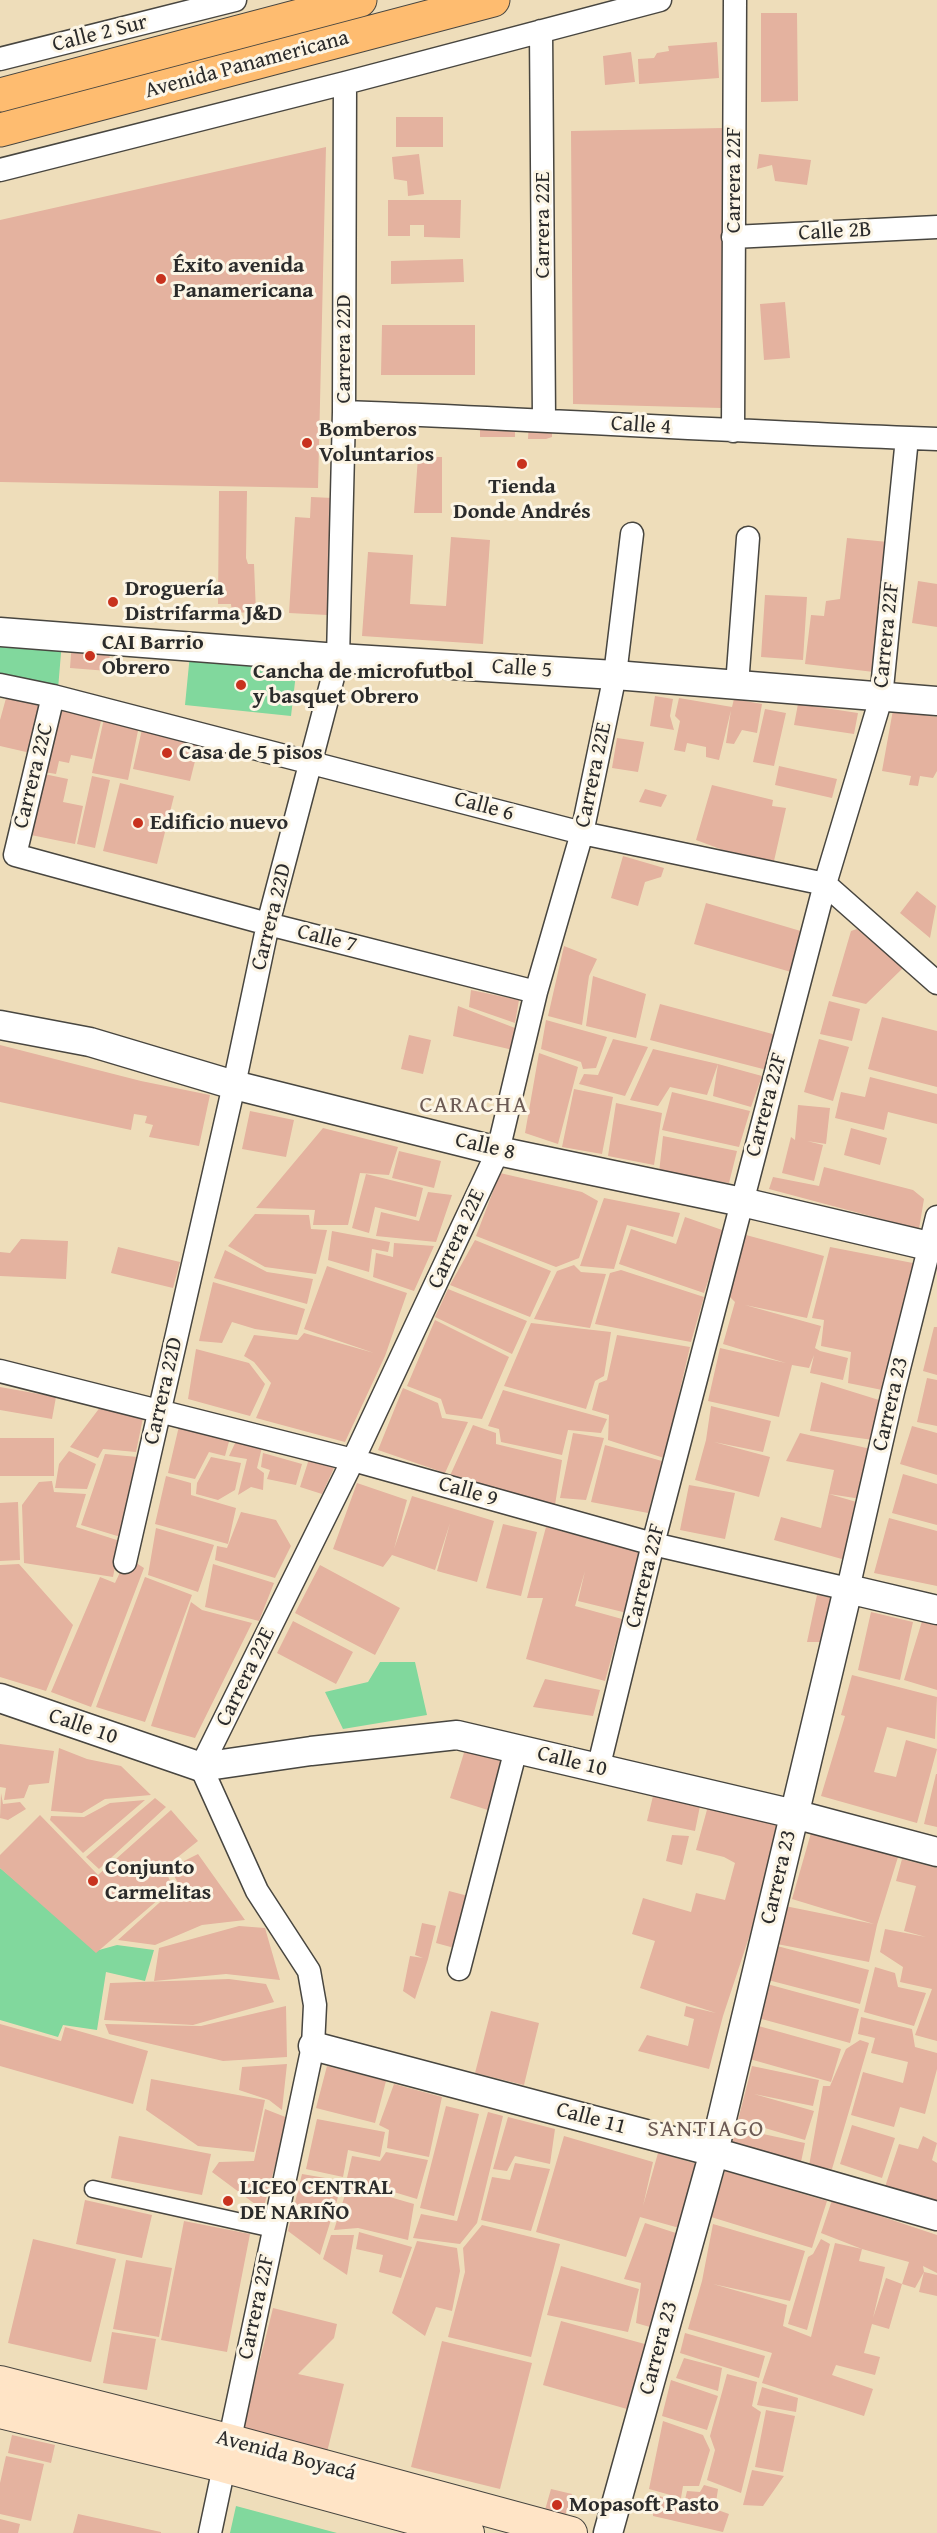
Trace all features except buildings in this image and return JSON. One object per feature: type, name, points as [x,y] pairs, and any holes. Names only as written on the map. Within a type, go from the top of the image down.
[{"type":"main road","name":"Avenida Panamericana","points":[[0,95],[360,0]]},
{"type":"main road","name":"Avenida Panamericana","points":[[0,130],[493,0]]},
{"type":"main road","name":"Avenida Boyacá","points":[[0,2382],[226,2453],[468,2533]]},
{"type":"main road","name":"Avenida Boyacá","points":[[0,2412],[226,2453],[571,2533]]},
{"type":"street","name":"Calle 2 Sur","points":[[0,59],[235,0]]},
{"type":"street","points":[[0,170],[345,83],[660,0]]},
{"type":"street","name":"Carrera 22F","points":[[733,431],[735,0]]},
{"type":"street","name":"Carrera 22E","points":[[541,31],[544,419]]},
{"type":"street","name":"Carrera 22D","points":[[124,1562],[234,1085],[268,924],[338,658],[344,412],[345,83]]},
{"type":"street","name":"Calle 2B","points":[[734,237],[937,227]]},
{"type":"street","name":"Calle 4","points":[[344,412],[544,419],[733,431],[937,439]]},
{"type":"street","name":"Carrera 22F","points":[[598,1769],[653,1544],[825,884],[881,698],[907,438]]},
{"type":"street","name":"Carrera 22E","points":[[201,1767],[353,1460],[498,1150],[536,992],[582,832],[615,675],[632,534]]},
{"type":"street","points":[[737,686],[748,538]]},
{"type":"street","name":"Calle 5","points":[[0,632],[338,658],[615,675],[937,702]]},
{"type":"street","name":"Calle 6","points":[[0,685],[53,696],[582,832],[825,884],[937,983]]},
{"type":"street","name":"Carrera 22C","points":[[15,855],[53,696]]},
{"type":"street","name":"Calle 7","points":[[15,855],[268,924],[536,992]]},
{"type":"street","name":"Calle 8","points":[[0,1025],[90,1042],[234,1085],[498,1150],[742,1202],[934,1247]]},
{"type":"street","name":"Carrera 23","points":[[608,2533],[714,2152],[893,1392],[934,1247],[937,1217]]},
{"type":"street","name":"Calle 9","points":[[0,1371],[353,1460],[653,1544],[937,1610]]},
{"type":"street","name":"Calle 10","points":[[0,1698],[201,1767],[311,1751],[457,1735],[794,1814],[937,1852]]},
{"type":"street","points":[[459,1970],[516,1749]]},
{"type":"street","points":[[201,1767],[257,1891],[309,1971],[315,2005],[313,2046]]},
{"type":"street","name":"Carrera 22F","points":[[210,2533],[313,2046]]},
{"type":"street","name":"Calle 11","points":[[313,2046],[714,2152],[937,2216]]},
{"type":"street","points":[[93,2189],[273,2229]]},
{"type":"green space","points":[[0,637],[62,641],[58,689],[0,675]]},
{"type":"green space","name":"Cancha de microfutbol y basquet Obrero","points":[[190,654],[297,665],[291,716],[185,705]]},
{"type":"green space","points":[[380,1662],[415,1662],[427,1715],[343,1729],[325,1692],[368,1682]]},
{"type":"green space","points":[[0,1868],[99,1950],[117,1945],[154,1950],[145,1981],[106,1972],[97,2030],[63,2025],[58,2037],[0,2020]]},
{"type":"green space","points":[[236,2506],[337,2533],[230,2533]]},
{"type":"place","name":"Éxito avenida Panamericana","points":[[161,279]]},
{"type":"place","name":"Bomberos Voluntarios","points":[[307,443]]},
{"type":"place","name":"Tienda Donde Andrés","points":[[522,464]]},
{"type":"place","name":"Droguería Distrifarma J&D","points":[[113,602]]},
{"type":"place","name":"CAI Barrio Obrero","points":[[90,656]]},
{"type":"place","name":"Cancha de microfutbol y basquet Obrero","points":[[241,685]]},
{"type":"place","name":"Casa de 5 pisos","points":[[167,753]]},
{"type":"place","name":"Edificio nuevo","points":[[138,823]]},
{"type":"place","name":"Conjunto Carmelitas","points":[[93,1881]]},
{"type":"place","name":"LICEO CENTRAL DE NARIÑO","points":[[228,2201]]},
{"type":"place","name":"Mopasoft Pasto","points":[[557,2505]]},
{"type":"district","name":"CARACHA","points":[[474,1106]]},
{"type":"district","name":"SANTIAGO","points":[[706,2130]]}]
